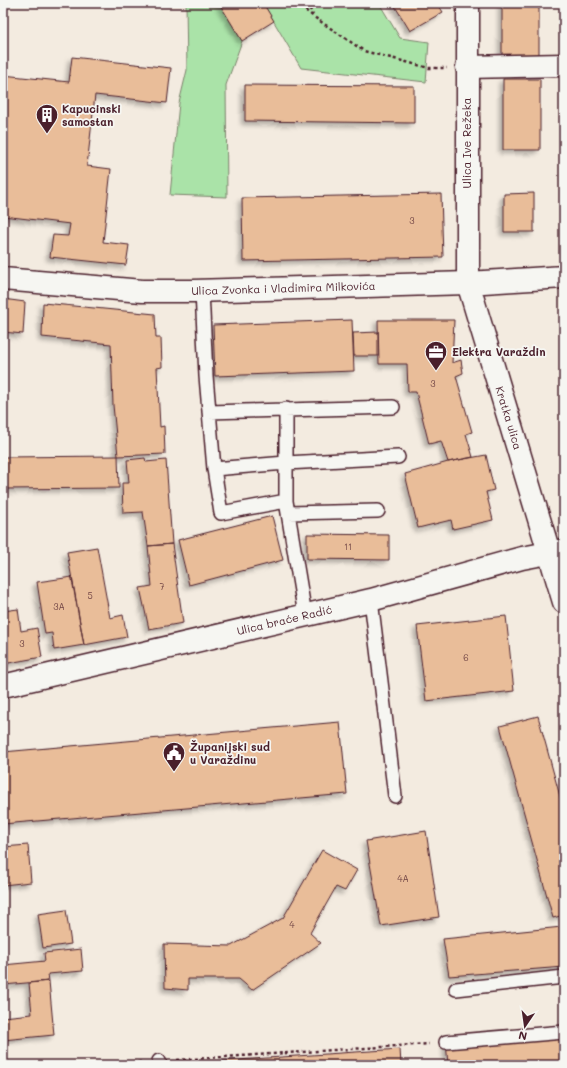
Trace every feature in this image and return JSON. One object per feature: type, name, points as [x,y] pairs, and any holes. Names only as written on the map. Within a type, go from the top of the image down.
[{"type":"street","name":"Ulica Ive Režeka","points":[[468,3],[468,283]]},
{"type":"street","points":[[467,67],[564,64]]},
{"type":"street","name":"Ulica Zvonka i Vladimira Milkovića","points":[[3,279],[142,291],[468,283],[564,277]]},
{"type":"street","name":"Kratka ulica","points":[[468,283],[556,551],[564,602]]},
{"type":"street","name":"Ulica braće Radić","points":[[3,686],[371,600],[522,558],[556,551]]},
{"type":"lane","points":[[202,290],[206,376],[214,469],[221,513],[287,507],[378,511]]},
{"type":"lane","points":[[210,412],[392,407]]},
{"type":"lane","points":[[286,410],[287,507],[305,615]]},
{"type":"lane","points":[[214,469],[286,463],[398,457]]},
{"type":"lane","points":[[371,600],[396,796]]},
{"type":"lane","points":[[456,989],[564,977]]},
{"type":"lane","points":[[446,1042],[564,1032]]},
{"type":"path","points":[[296,3],[364,51],[429,68],[467,67]]},
{"type":"path","points":[[307,3],[314,17]]},
{"type":"path","points":[[78,1065],[160,1063],[446,1042]]},
{"type":"green space","points":[[186,3],[219,3],[242,41],[226,85],[227,197],[170,195],[179,103],[187,70]]},
{"type":"green space","points":[[263,3],[379,3],[400,38],[429,42],[426,82],[301,68]]},
{"type":"building","points":[[219,3],[263,3],[274,21],[242,41]]},
{"type":"building","points":[[393,3],[437,3],[443,12],[410,31]]},
{"type":"building","points":[[502,3],[539,3],[539,55],[502,55]]},
{"type":"building","name":"Kapucinski samostan","points":[[72,57],[171,68],[167,103],[95,95],[87,166],[111,169],[103,242],[129,245],[126,265],[50,257],[53,235],[68,236],[70,224],[3,216],[3,75],[69,82]]},
{"type":"building","points":[[503,79],[540,79],[540,150],[503,150]]},
{"type":"building","points":[[245,85],[414,86],[414,123],[245,121]]},
{"type":"building","points":[[534,193],[534,232],[504,232],[504,194]]},
{"type":"building","points":[[441,194],[443,257],[243,261],[242,198]]},
{"type":"building","points":[[3,299],[25,302],[23,334],[3,332]]},
{"type":"building","points":[[43,303],[155,314],[156,338],[161,338],[162,367],[157,368],[160,427],[164,426],[165,454],[118,456],[113,405],[111,344],[42,337]]},
{"type":"building","points":[[352,320],[354,371],[215,376],[213,325]]},
{"type":"building","points":[[378,320],[454,320],[452,363],[461,360],[463,373],[456,376],[472,432],[466,434],[473,457],[448,462],[441,441],[429,444],[416,392],[408,392],[407,364],[379,364]]},
{"type":"building","points":[[378,332],[378,356],[354,356],[353,333]]},
{"type":"building","points":[[486,455],[494,490],[486,492],[493,520],[453,529],[451,520],[418,528],[405,474],[448,462]]},
{"type":"building","points":[[118,456],[119,488],[3,489],[3,457]]},
{"type":"building","points":[[145,458],[146,462],[166,460],[172,544],[148,546],[143,512],[123,513],[122,483],[129,483],[127,460]]},
{"type":"building","points":[[272,516],[283,560],[189,585],[178,540]]},
{"type":"building","points":[[307,534],[389,535],[389,560],[307,559]]},
{"type":"building","points":[[172,544],[183,623],[149,629],[140,588],[152,586],[148,546]]},
{"type":"building","points":[[97,547],[110,618],[123,615],[127,637],[84,645],[67,552]]},
{"type":"building","points":[[72,577],[84,645],[54,650],[52,633],[45,634],[37,582]]},
{"type":"building","points":[[18,609],[21,631],[37,628],[42,657],[3,664],[3,611]]},
{"type":"building","points":[[506,616],[514,691],[426,701],[417,626]]},
{"type":"building","points":[[538,716],[564,811],[564,915],[553,918],[500,726]]},
{"type":"building","name":"Županijski sud u Varaždinu","points":[[340,722],[347,794],[3,824],[3,752]]},
{"type":"building","points":[[426,831],[439,917],[381,926],[366,841]]},
{"type":"building","points":[[28,845],[31,882],[3,885],[3,847]]},
{"type":"building","points":[[322,850],[357,870],[345,891],[336,887],[310,933],[321,943],[252,990],[239,979],[188,979],[188,990],[165,988],[164,944],[231,946],[283,918]]},
{"type":"building","points":[[66,910],[71,944],[43,948],[38,914]]},
{"type":"building","points":[[562,927],[564,941],[564,967],[449,976],[443,939]]},
{"type":"building","points":[[81,949],[83,971],[48,974],[49,981],[3,985],[3,965],[45,961],[44,953]]},
{"type":"building","points":[[49,981],[54,1035],[3,1040],[3,1017],[32,1014],[29,983]]},
{"type":"building","points":[[564,1032],[564,1065],[448,1065],[446,1042]]},
{"type":"building","points":[[400,1049],[401,1065],[224,1065],[223,1061]]},
{"type":"place","name":"Kapucinski samostan","points":[[47,134]]},
{"type":"place","name":"Elektra Varaždin","points":[[436,372]]},
{"type":"place","name":"Županijski sud u Varaždinu","points":[[174,772]]}]
